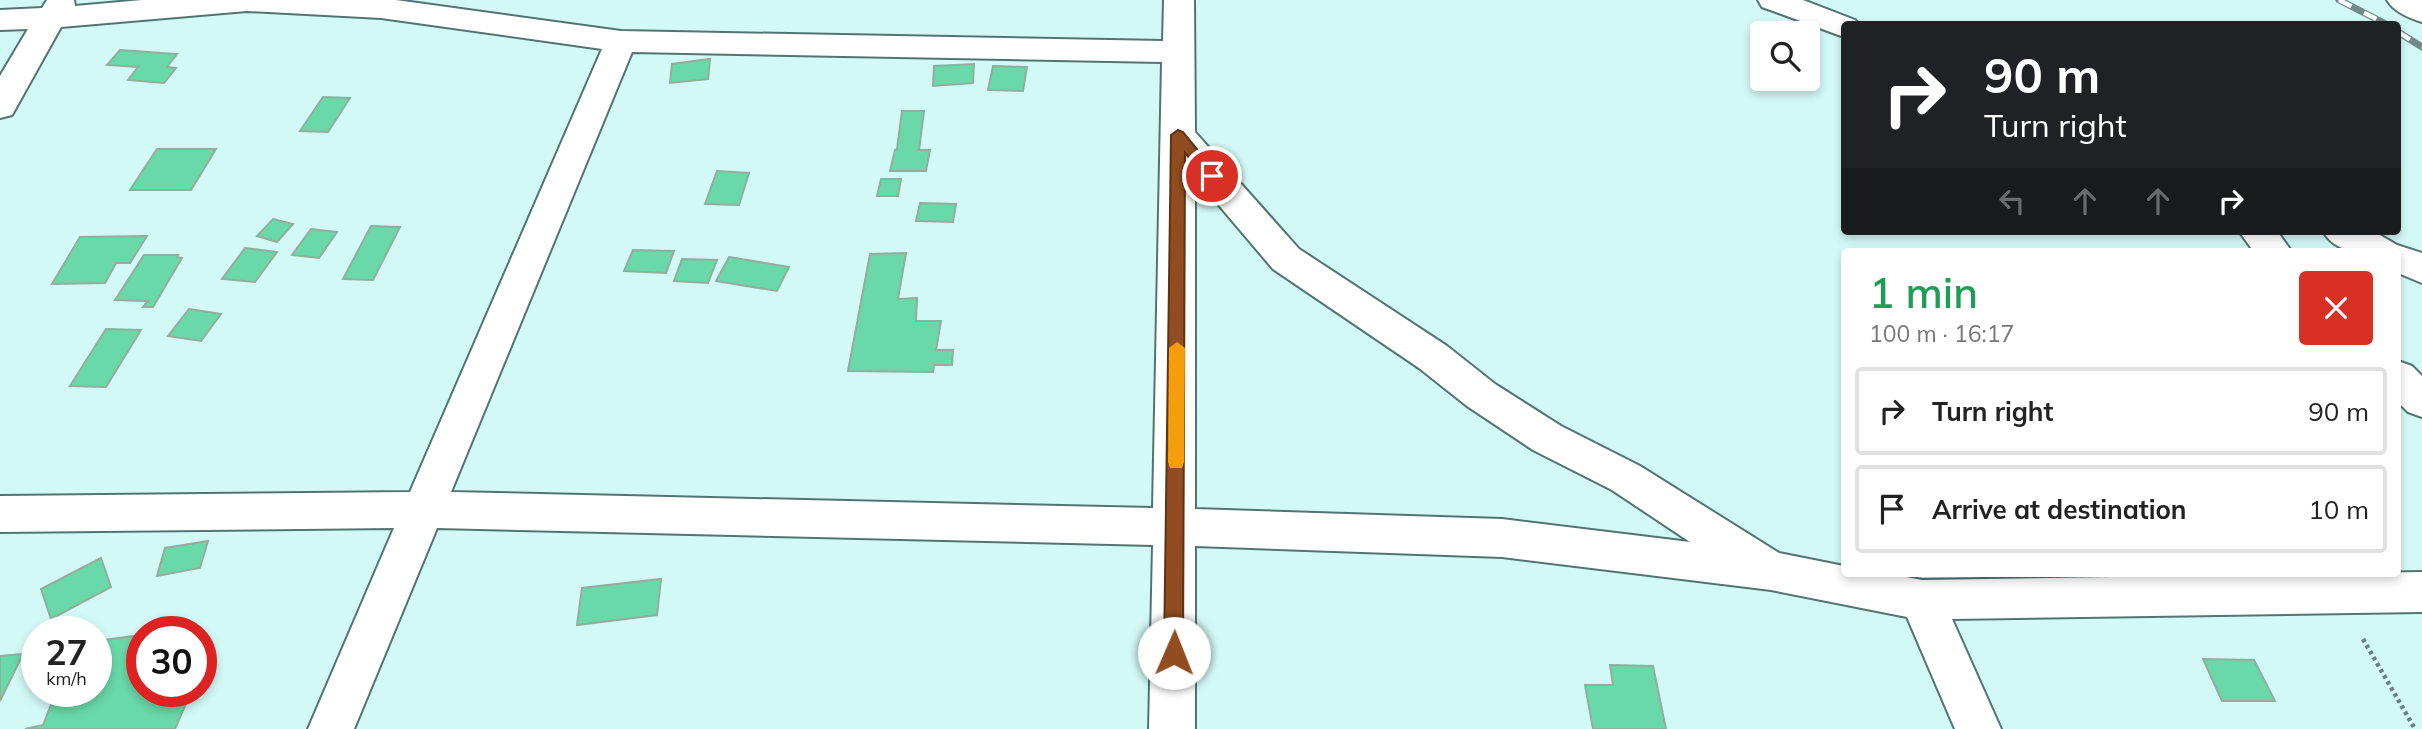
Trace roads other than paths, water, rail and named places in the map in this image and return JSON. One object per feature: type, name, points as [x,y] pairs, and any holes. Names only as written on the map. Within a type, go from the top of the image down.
[{"type":"street","points":[[1172,729],[1179,0]]},
{"type":"street","points":[[1773,0],[1841,26]]},
{"type":"street","points":[[2402,0],[2422,12]]},
{"type":"street","points":[[0,20],[57,9],[247,1],[382,8],[621,41],[1179,52]]},
{"type":"street","points":[[0,107],[57,9]]},
{"type":"street","points":[[331,729],[621,41]]},
{"type":"street","points":[[1178,135],[1286,259],[1433,356],[1481,395],[1547,438],[1626,478],[1771,572]]},
{"type":"street","points":[[2349,235],[2376,248]]},
{"type":"street","points":[[2401,260],[2422,270]]},
{"type":"street","points":[[2401,380],[2422,401]]},
{"type":"street","points":[[0,514],[424,510],[1176,527],[1502,538],[1771,572],[1922,600],[2422,592]]},
{"type":"street","points":[[1922,600],[1978,729]]},
{"type":"railway","points":[[2339,0],[2380,21]]},
{"type":"railway","points":[[2401,34],[2422,47]]}]
